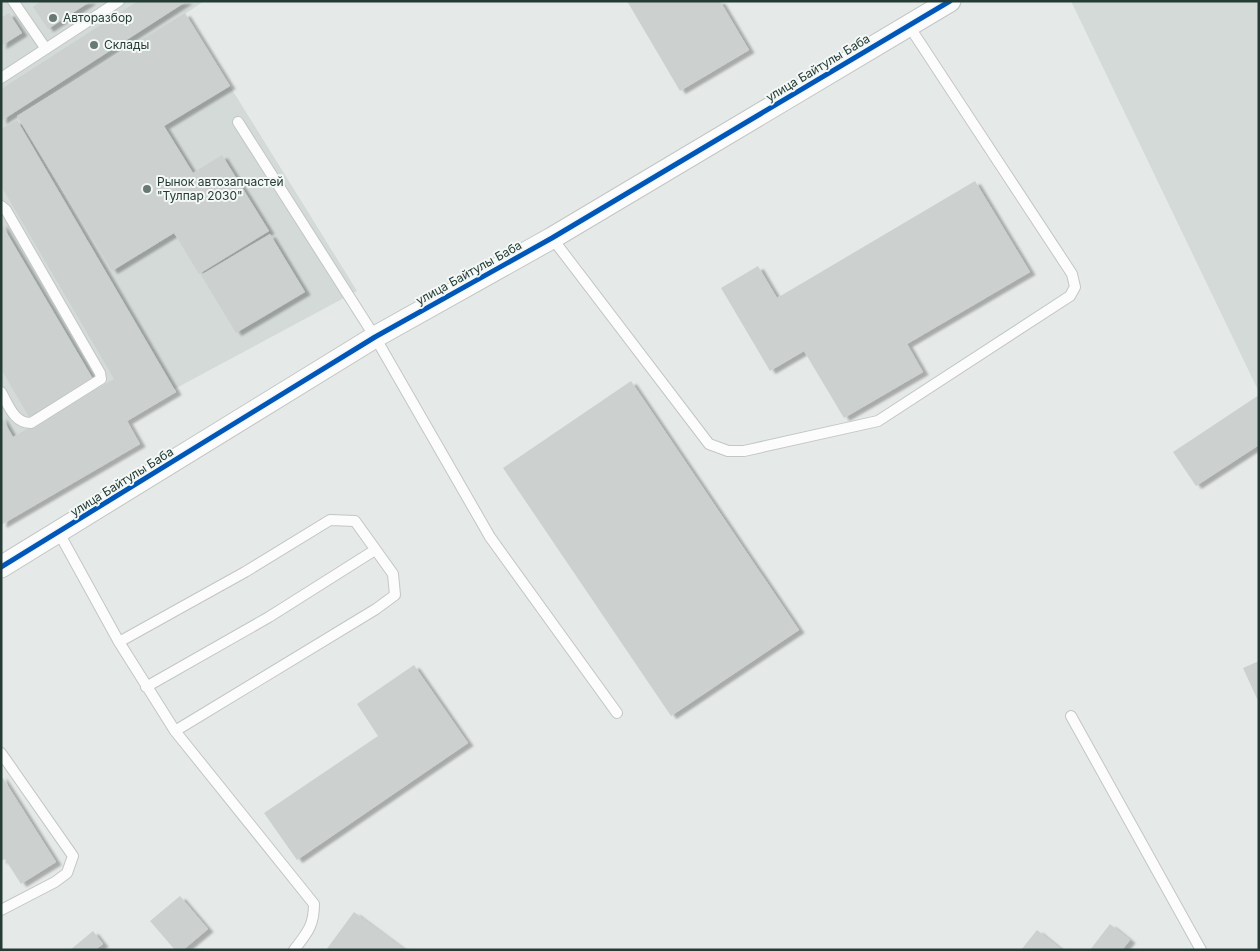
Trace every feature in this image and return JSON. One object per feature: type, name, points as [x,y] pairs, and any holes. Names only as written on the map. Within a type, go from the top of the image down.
[{"type":"street","name":"улица Байтулы Баба","points":[[1,567],[375,337],[552,238],[950,1]]},
{"type":"lane","points":[[13,1],[46,49]]},
{"type":"lane","points":[[1,78],[119,1]]},
{"type":"lane","points":[[552,238],[709,444],[728,451],[744,451],[880,420],[1070,296],[1075,287],[1072,274],[909,26]]},
{"type":"lane","points":[[238,122],[375,337],[490,536],[617,712]]},
{"type":"lane","points":[[1,206],[6,210],[100,373],[101,378],[31,423],[23,423],[16,417],[1,392]]},
{"type":"lane","points":[[119,642],[245,572],[330,520],[355,521],[393,574],[395,595],[376,609],[175,731]]},
{"type":"lane","points":[[59,532],[119,642],[175,731],[314,904],[314,918],[309,931],[294,950]]},
{"type":"lane","points":[[146,687],[269,617],[376,550]]},
{"type":"lane","points":[[1071,716],[1202,950]]},
{"type":"lane","points":[[1,753],[72,856],[67,874],[1,910]]},
{"type":"shaded area","name":"Рынок автозапчастей \"Тулпар 2030\"","points":[[1,1],[204,1],[185,14],[357,291],[1,482]]},
{"type":"shaded area","points":[[1071,1],[1259,1],[1258,390]]},
{"type":"building","name":"Авторазбор","points":[[41,1],[91,1],[48,29],[33,7]]},
{"type":"building","name":"Склады","points":[[138,1],[187,1],[1,121],[1,89]]},
{"type":"building","points":[[627,1],[720,1],[749,50],[680,91]]},
{"type":"building","points":[[9,13],[22,33],[1,46],[1,18]]},
{"type":"building","points":[[185,13],[230,86],[164,126],[193,173],[222,155],[269,231],[199,274],[174,233],[112,271],[17,116]]},
{"type":"building","points":[[17,120],[176,392],[127,421],[140,444],[1,525],[1,416],[13,437],[114,379],[1,186],[1,129]]},
{"type":"building","points":[[975,181],[1030,272],[907,344],[923,372],[844,418],[804,351],[770,371],[721,288],[758,266],[777,298]]},
{"type":"building","points":[[1,223],[93,379],[29,417],[1,369]]},
{"type":"building","points":[[270,234],[305,292],[236,333],[201,275]]},
{"type":"building","points":[[631,381],[799,630],[671,716],[503,468]]},
{"type":"building","points":[[1259,395],[1259,445],[1196,486],[1173,452]]},
{"type":"building","points":[[1259,661],[1259,703],[1243,668]]},
{"type":"building","points":[[414,665],[468,743],[297,860],[264,813],[378,736],[357,704]]},
{"type":"building","points":[[1,775],[56,862],[21,884],[5,859],[1,861]]},
{"type":"building","points":[[180,896],[208,929],[183,950],[175,950],[150,921]]},
{"type":"building","points":[[354,912],[405,950],[326,950]]},
{"type":"building","points":[[1110,924],[1130,940],[1122,950],[1090,950]]},
{"type":"building","points":[[1037,930],[1062,950],[1021,950]]},
{"type":"building","points":[[93,931],[103,944],[95,950],[70,950]]},
{"type":"cycle path","points":[[1,567],[375,337],[552,238],[950,1]]},
{"type":"place","name":"Авторазбор","points":[[53,18]]},
{"type":"place","name":"Склады","points":[[94,45]]},
{"type":"place","name":"Рынок автозапчастей \"Тулпар 2030\"","points":[[147,189]]}]
